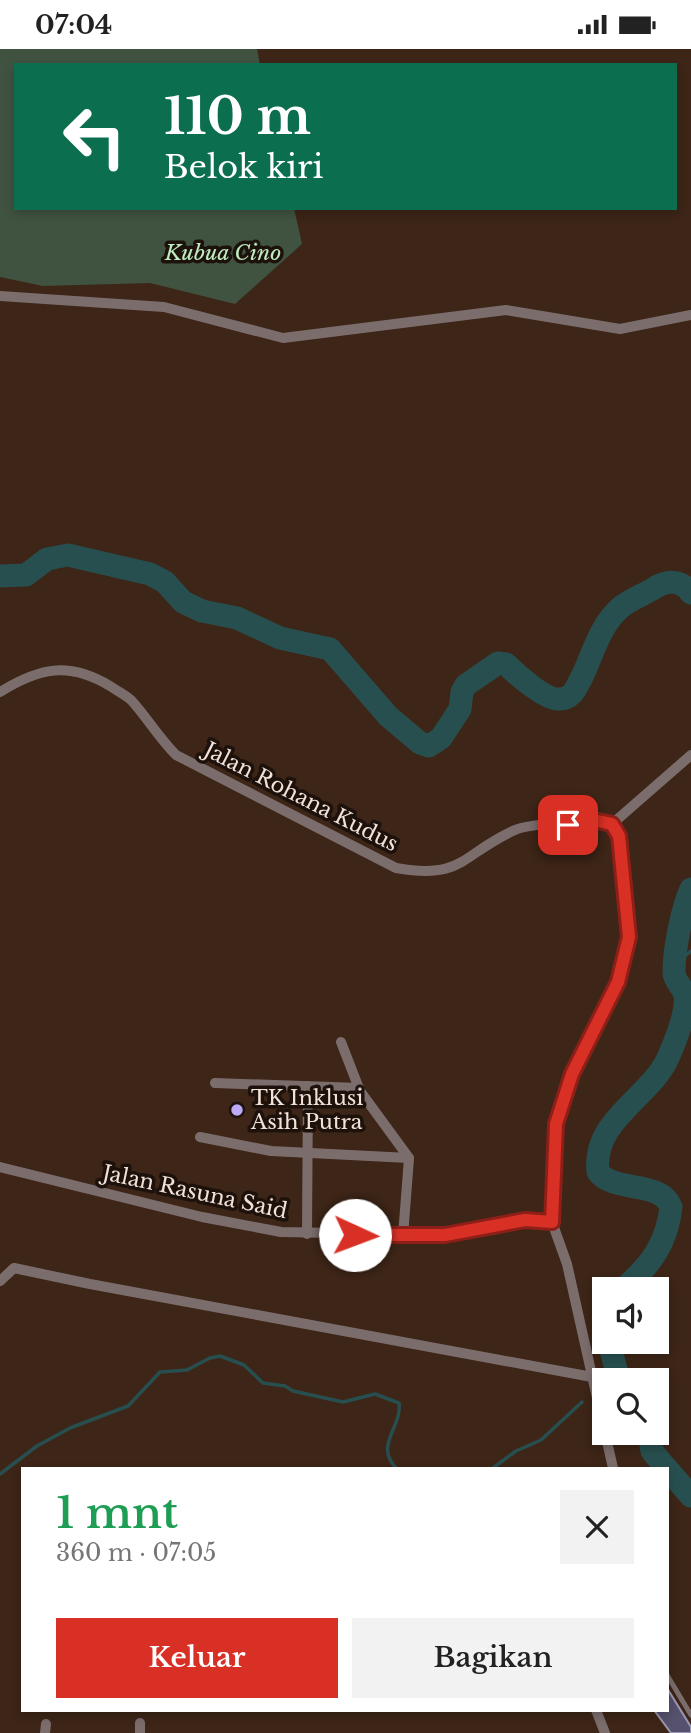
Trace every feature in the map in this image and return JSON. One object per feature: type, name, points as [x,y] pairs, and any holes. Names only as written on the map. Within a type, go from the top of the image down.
[{"type":"street","points":[[0,296],[164,307],[283,338],[506,310],[620,329],[691,315]]},
{"type":"street","name":"Jalan Rohana Kudus","points":[[0,692],[28,675],[68,669],[102,681],[131,699],[157,737],[176,755],[396,868],[426,873],[450,870],[514,830],[530,825],[598,821],[612,824]]},
{"type":"street","points":[[0,1281],[14,1268],[34,1270],[90,1284],[592,1377],[567,1264],[552,1222],[556,1124],[572,1074],[618,982],[629,937],[621,847],[612,824],[691,755]]},
{"type":"street","points":[[341,1042],[359,1088],[409,1157],[403,1237]]},
{"type":"street","points":[[215,1083],[359,1088]]},
{"type":"street","points":[[307,1234],[308,1086]]},
{"type":"street","points":[[200,1137],[265,1150],[409,1157]]},
{"type":"street","name":"Jalan Rasuna Said","points":[[0,1167],[202,1217],[307,1234],[403,1237],[445,1235],[525,1220],[552,1222]]},
{"type":"street","points":[[607,1445],[613,1467]]},
{"type":"street","points":[[597,1712],[605,1733]]},
{"type":"lane","points":[[669,1678],[691,1716]]},
{"type":"green space","name":"Kubua Cino","points":[[0,49],[257,49],[260,63],[14,63],[14,210],[294,210],[302,244],[235,304],[150,283],[43,286],[0,277]]},
{"type":"building","points":[[669,1691],[691,1727],[691,1733],[671,1733],[655,1712],[669,1712]]},
{"type":"waterway","points":[[0,576],[26,575],[47,559],[68,555],[150,574],[165,582],[183,602],[202,611],[237,618],[280,638],[330,649],[388,716],[420,743],[429,746],[441,738],[460,709],[462,692],[466,685],[498,663],[506,664],[546,695],[564,698],[575,690],[605,626],[620,608],[668,583],[683,585],[691,593]]},
{"type":"waterway","points":[[636,1277],[656,1253],[666,1232],[671,1207],[658,1193],[605,1178],[598,1172],[599,1154],[604,1138],[613,1124],[659,1073],[677,1036],[685,996],[674,976],[674,963],[682,918],[691,889]]},
{"type":"waterway","points":[[675,964],[691,951]]},
{"type":"waterway","points":[[612,1354],[616,1368]]},
{"type":"waterway","points":[[0,1474],[37,1446],[70,1428],[128,1406],[160,1372],[187,1370],[220,1356],[244,1365],[263,1383],[285,1386],[293,1391],[343,1402],[375,1394],[399,1403],[397,1420],[388,1444],[390,1460],[395,1467]]},
{"type":"waterway","points":[[494,1467],[516,1451],[541,1440],[582,1402]]},
{"type":"waterway","points":[[651,1445],[652,1451],[665,1467]]},
{"type":"waterway","points":[[669,1471],[691,1496]]},
{"type":"place","name":"TK Inklusi Asih Putra","points":[[237,1110]]},
{"type":"route","points":[[355,1235],[445,1235],[525,1220],[552,1222],[556,1124],[572,1074],[618,982],[629,937],[619,836],[612,824],[598,821],[568,825]]}]
